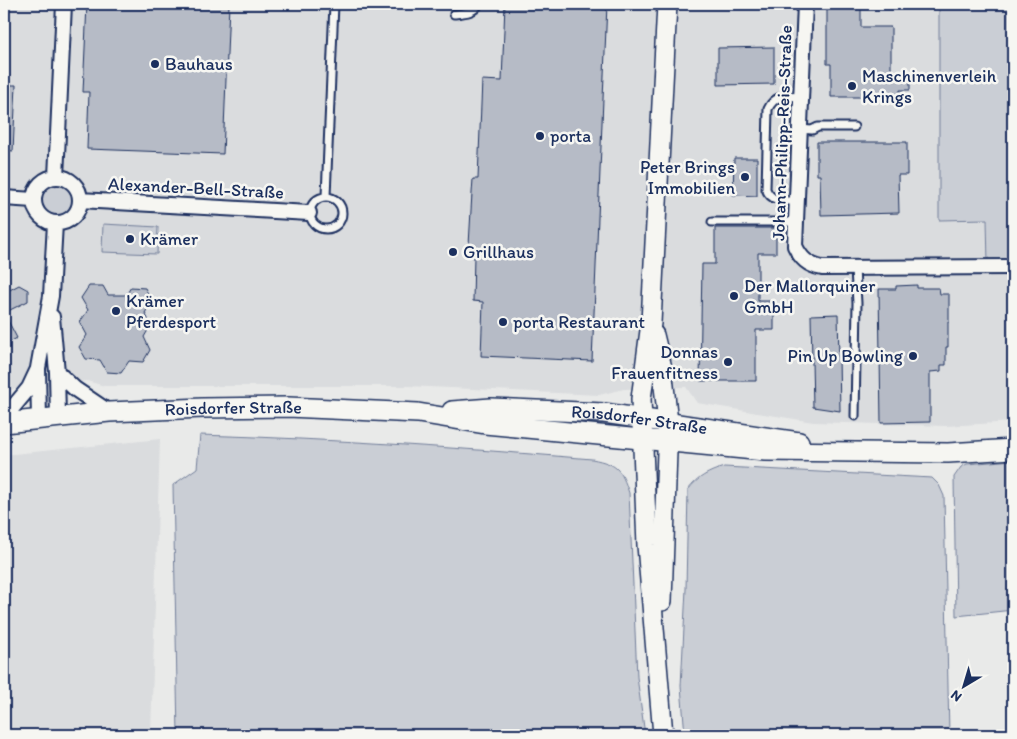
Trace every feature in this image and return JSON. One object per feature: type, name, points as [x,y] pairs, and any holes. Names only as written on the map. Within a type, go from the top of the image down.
[{"type":"main road","points":[[663,735],[647,544],[641,399],[651,322],[667,4]]},
{"type":"main road","points":[[651,322],[662,368],[668,422],[663,585],[658,665]]},
{"type":"main road","name":"Roisdorfer Straße","points":[[4,423],[109,412],[204,408],[288,408],[418,413],[491,408],[604,413],[859,452]]},
{"type":"main road","name":"Roisdorfer Straße","points":[[418,413],[485,424],[765,451],[948,453],[1013,449]]},
{"type":"street","points":[[56,177],[64,4]]},
{"type":"street","name":"Johann-Philipp-Reis-Straße","points":[[805,4],[795,246],[800,256],[806,263],[822,268],[1013,267]]},
{"type":"street","points":[[56,177],[66,179],[73,184],[78,191],[80,200],[78,210],[73,217],[65,222],[55,224],[39,216],[33,200],[36,190],[41,183],[56,177]]},
{"type":"street","points":[[4,198],[33,200]]},
{"type":"street","name":"Alexander-Bell-Straße","points":[[80,200],[309,213]]},
{"type":"street","points":[[4,418],[29,388],[38,368],[51,296],[55,224]]},
{"type":"street","points":[[48,419],[57,372],[51,296]]},
{"type":"street","points":[[38,368],[48,419]]},
{"type":"street","points":[[57,372],[74,389],[109,412]]},
{"type":"lane","points":[[326,196],[334,4]]},
{"type":"lane","points":[[454,14],[468,13],[476,9],[479,4]]},
{"type":"lane","points":[[796,201],[778,200],[768,194],[766,189],[768,109],[774,99],[781,96],[801,97]]},
{"type":"lane","points":[[799,130],[812,130],[818,126],[854,126]]},
{"type":"lane","points":[[326,196],[337,200],[342,211],[336,226],[325,229],[317,227],[311,221],[309,213],[312,203],[326,196]]},
{"type":"lane","points":[[712,222],[796,222]]},
{"type":"lane","points":[[855,269],[857,303],[855,416]]},
{"type":"shaded area","points":[[4,4],[939,4],[939,220],[987,219],[988,264],[1013,264],[1013,422],[946,426],[813,422],[697,403],[686,387],[624,389],[599,395],[407,386],[105,386],[87,381],[13,389],[4,395]]},
{"type":"shaded area","points":[[939,4],[1013,4],[1013,264],[988,264],[987,219],[939,220]]},
{"type":"shaded area","points":[[57,185],[63,186],[68,190],[72,195],[72,207],[68,212],[63,216],[57,217],[51,216],[46,212],[42,207],[41,201],[42,195],[46,190],[51,186]]},
{"type":"shaded area","name":"Krämer","points":[[103,224],[158,227],[157,254],[102,252]]},
{"type":"shaded area","points":[[200,435],[347,441],[494,451],[592,459],[613,466],[623,478],[629,493],[637,677],[645,735],[178,735],[173,485],[197,468]]},
{"type":"shaded area","points":[[160,439],[151,735],[4,735],[4,455]]},
{"type":"shaded area","points":[[1013,460],[1013,610],[956,616],[954,477],[961,467],[967,464]]},
{"type":"shaded area","points":[[724,467],[932,478],[939,485],[944,496],[949,735],[685,735],[681,686],[686,589],[688,490],[704,476]]},
{"type":"building","name":"Bauhaus","points":[[87,4],[229,4],[223,154],[87,149],[89,92],[83,92]]},
{"type":"building","name":"porta","points":[[505,4],[607,4],[592,361],[481,356],[483,302],[473,301],[474,255],[472,255],[469,245],[472,193],[473,179],[478,179],[482,80],[502,81]]},
{"type":"building","points":[[827,4],[861,4],[861,27],[891,27],[891,75],[910,75],[910,90],[900,90],[900,97],[831,97],[831,64],[827,64]]},
{"type":"building","points":[[774,47],[774,84],[718,85],[718,48]]},
{"type":"building","points":[[4,85],[16,85],[13,151],[4,150]]},
{"type":"building","points":[[817,142],[907,142],[907,175],[898,175],[899,213],[821,215],[820,175],[817,175]]},
{"type":"building","name":"Peter Brings Immobilien","points":[[734,158],[757,158],[757,196],[733,195]]},
{"type":"building","points":[[715,228],[776,228],[776,253],[758,253],[758,301],[774,301],[774,330],[756,330],[756,381],[700,381],[702,264],[715,264]]},
{"type":"building","points":[[19,285],[28,290],[28,301],[4,313],[4,293]]},
{"type":"building","name":"Pin Up Bowling","points":[[917,285],[917,288],[939,288],[940,294],[949,294],[946,365],[941,365],[941,371],[930,372],[930,422],[881,423],[879,289],[896,289],[896,286]]},
{"type":"building","points":[[89,286],[103,286],[108,295],[126,295],[131,287],[145,288],[152,301],[145,313],[151,325],[144,337],[150,350],[143,362],[129,361],[121,373],[107,372],[100,360],[86,359],[79,347],[87,335],[80,322],[88,310],[81,298]]},
{"type":"building","points":[[4,313],[17,338],[4,345]]},
{"type":"building","points":[[838,314],[840,411],[813,407],[811,315]]},
{"type":"place","name":"Bauhaus","points":[[155,64]]},
{"type":"place","name":"Maschinenverleih Krings","points":[[852,86]]},
{"type":"place","name":"porta","points":[[540,136]]},
{"type":"place","name":"Peter Brings Immobilien","points":[[745,177]]},
{"type":"place","name":"Krämer","points":[[130,239]]},
{"type":"place","name":"Grillhaus","points":[[453,252]]},
{"type":"place","name":"Der Mallorquiner GmbH","points":[[734,296]]},
{"type":"place","name":"Krämer Pferdesport","points":[[116,311]]},
{"type":"place","name":"porta Restaurant","points":[[503,322]]},
{"type":"place","name":"Pin Up Bowling","points":[[913,356]]},
{"type":"place","name":"Donnas Frauenfitness","points":[[728,362]]}]
